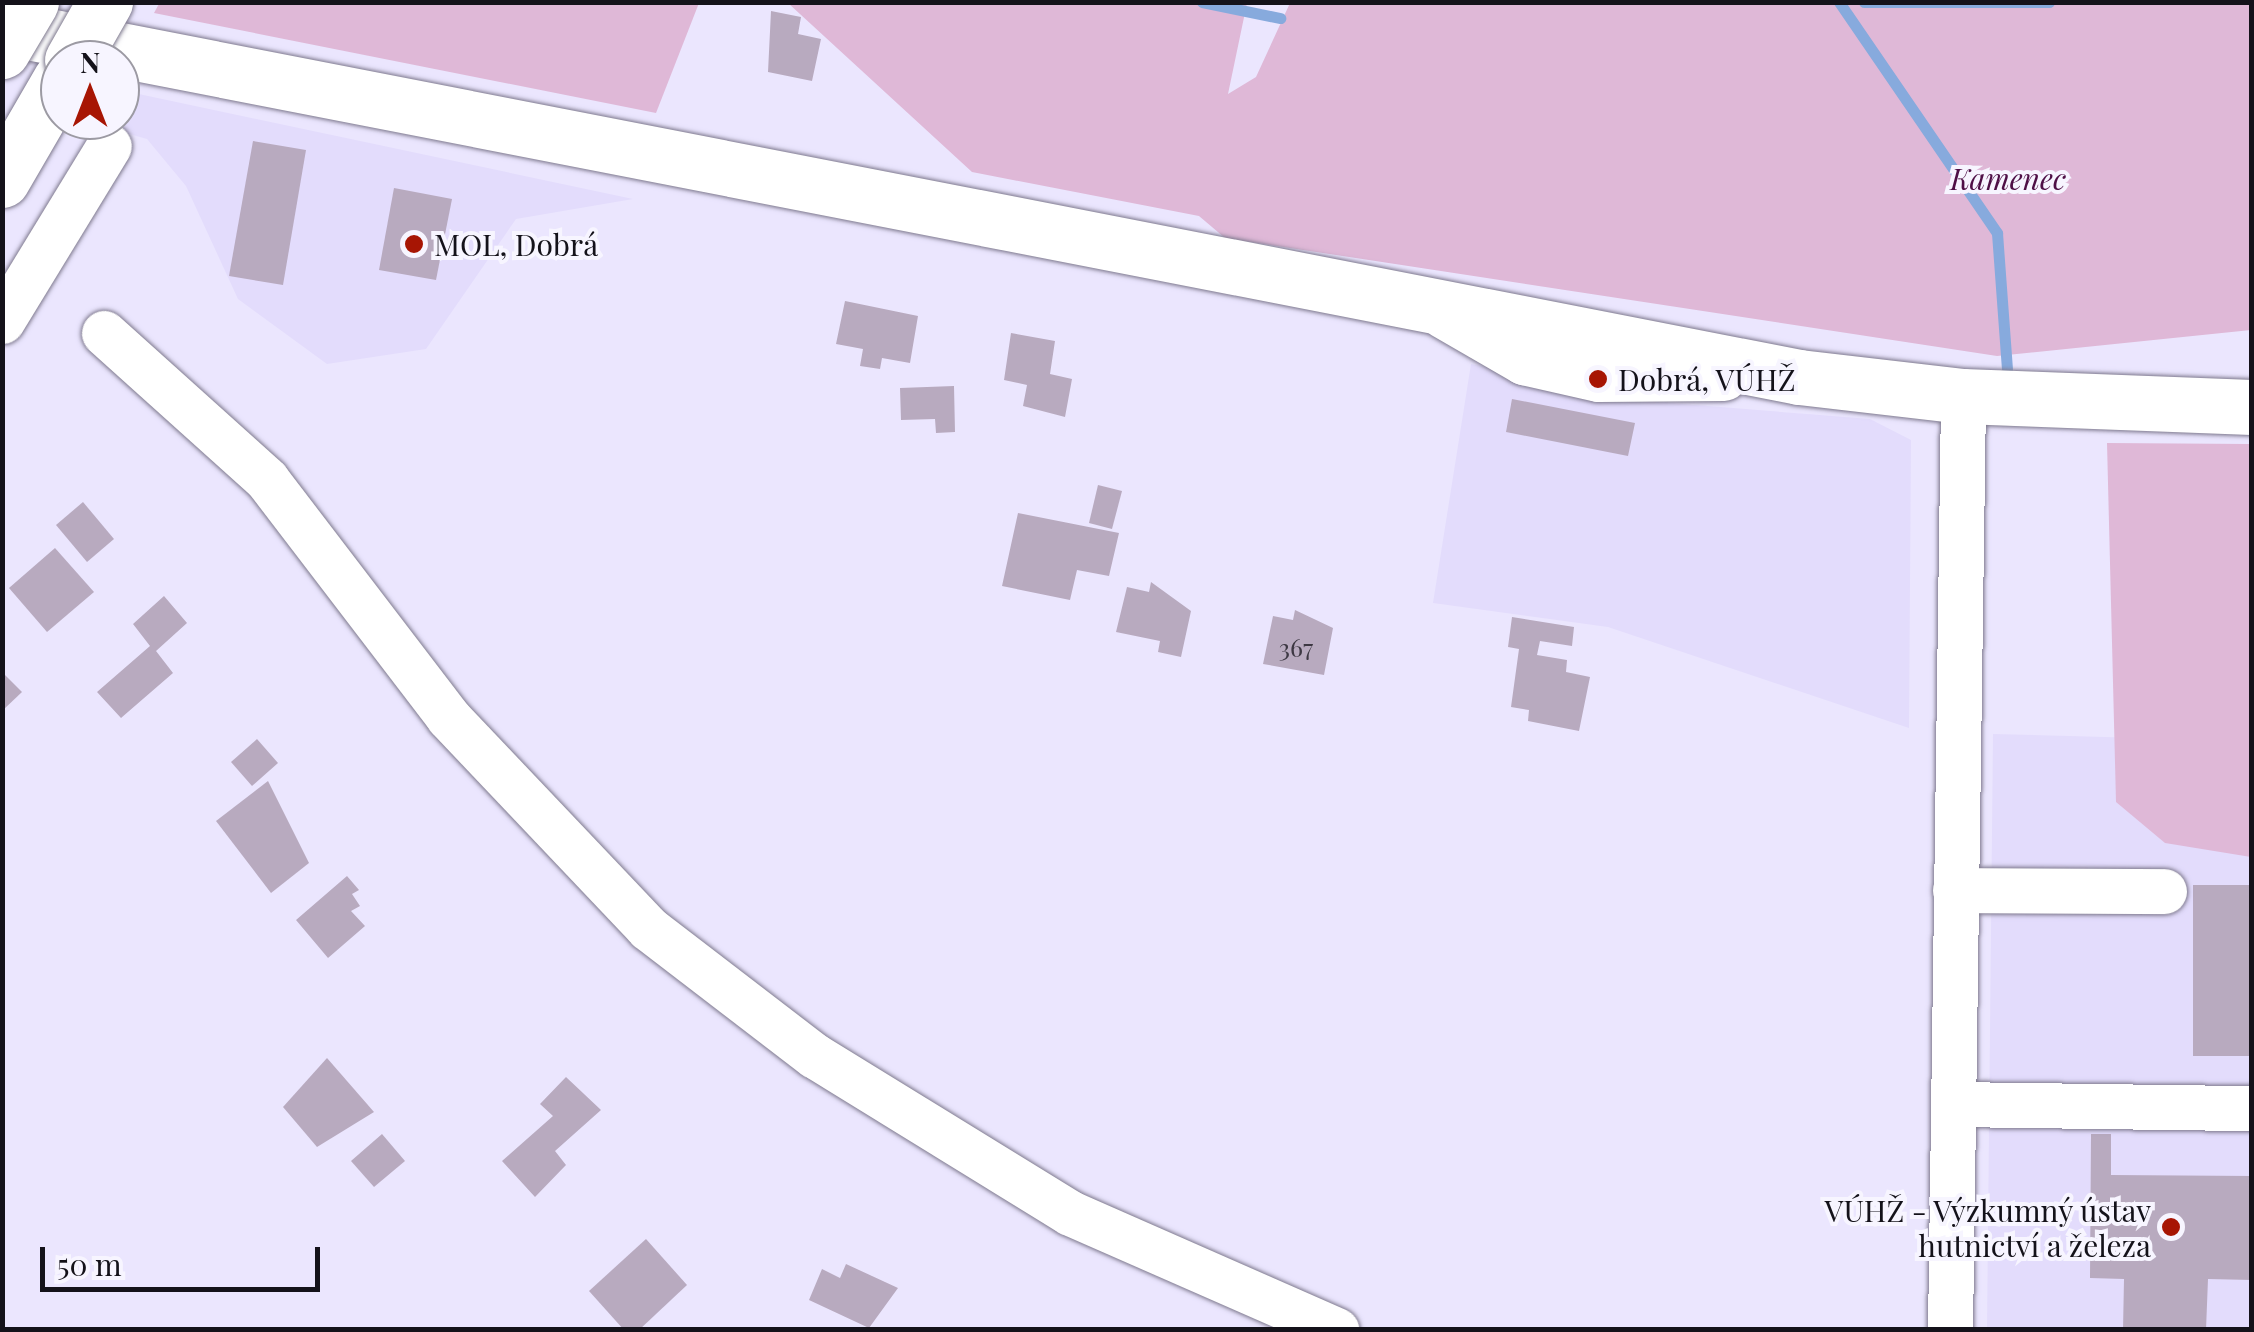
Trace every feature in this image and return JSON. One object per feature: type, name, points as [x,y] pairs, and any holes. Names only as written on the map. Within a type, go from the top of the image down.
[{"type":"main road","points":[[2,51],[31,2]]},
{"type":"main road","points":[[83,40],[104,2]]},
{"type":"main road","points":[[2,27],[1432,309],[1799,377],[1963,396],[2252,407]]},
{"type":"main road","points":[[9,169],[40,115]]},
{"type":"lane","points":[[2,321],[109,146]]},
{"type":"lane","points":[[104,332],[267,480],[448,717],[648,928],[815,1056],[1070,1213],[1336,1330]]},
{"type":"lane","points":[[1950,1330],[1963,396],[2252,380]]},
{"type":"lane","points":[[1956,890],[2164,891]]},
{"type":"lane","points":[[1953,1104],[2252,1108]]},
{"type":"shaded area","points":[[140,94],[633,199],[516,219],[426,349],[327,364],[238,299],[186,186],[147,139],[140,137]]},
{"type":"shaded area","points":[[1471,364],[1670,403],[1870,419],[1911,440],[1909,728],[1608,627],[1433,603]]},
{"type":"shaded area","points":[[1993,734],[2251,741],[2251,1329],[1987,1330]]},
{"type":"green space","points":[[160,2],[699,3],[656,113],[154,13]]},
{"type":"green space","name":"Kamenec","points":[[788,3],[1247,3],[1228,94],[1256,77],[1290,3],[2251,3],[2251,330],[1997,356],[1225,238],[1199,216],[972,172]]},
{"type":"green space","points":[[2107,443],[2251,444],[2251,857],[2165,843],[2116,802]]},
{"type":"building","points":[[771,11],[801,17],[798,34],[821,39],[812,81],[768,72]]},
{"type":"building","points":[[253,141],[306,150],[283,285],[229,276]]},
{"type":"building","points":[[394,188],[452,199],[436,280],[379,270]]},
{"type":"building","points":[[845,301],[918,316],[910,363],[882,358],[880,369],[860,366],[863,349],[836,344]]},
{"type":"building","points":[[1011,333],[1055,341],[1050,374],[1072,379],[1065,417],[1023,406],[1027,385],[1004,380]]},
{"type":"building","points":[[954,386],[955,432],[936,433],[935,419],[901,420],[900,388]]},
{"type":"building","points":[[1512,399],[1635,423],[1628,456],[1506,432]]},
{"type":"building","points":[[1098,485],[1122,491],[1112,529],[1089,523]]},
{"type":"building","points":[[83,502],[114,539],[87,562],[56,525]]},
{"type":"building","points":[[1018,513],[1119,533],[1109,576],[1077,570],[1070,600],[1002,586]]},
{"type":"building","points":[[55,548],[94,592],[47,632],[9,588]]},
{"type":"building","points":[[1151,582],[1191,611],[1181,657],[1158,652],[1160,641],[1116,632],[1127,587],[1149,592]]},
{"type":"building","points":[[164,596],[187,623],[156,651],[173,673],[121,718],[97,692],[150,646],[133,624]]},
{"type":"building","points":[[1295,610],[1333,628],[1324,675],[1263,664],[1273,616],[1293,620]]},
{"type":"building","points":[[1512,617],[1574,627],[1572,646],[1540,641],[1537,655],[1567,660],[1566,672],[1590,677],[1579,731],[1528,721],[1529,710],[1511,707],[1519,649],[1508,647]]},
{"type":"building","points":[[2,672],[22,692],[2,711]]},
{"type":"building","points":[[257,739],[278,763],[252,786],[231,762]]},
{"type":"building","points":[[268,781],[309,863],[271,893],[216,821]]},
{"type":"building","points":[[347,876],[359,890],[352,894],[360,906],[351,911],[365,926],[328,958],[296,920]]},
{"type":"building","points":[[2193,885],[2252,885],[2252,1056],[2193,1056]]},
{"type":"building","points":[[327,1058],[374,1112],[317,1147],[283,1107]]},
{"type":"building","points":[[566,1077],[601,1110],[555,1151],[566,1165],[535,1197],[502,1161],[553,1116],[540,1104]]},
{"type":"building","points":[[382,1134],[405,1161],[374,1187],[351,1161]]},
{"type":"building","name":"VÚHŽ - Výzkumný ústav hutnictví a železa","points":[[2091,1134],[2111,1134],[2111,1175],[2252,1176],[2252,1280],[2208,1279],[2206,1330],[2123,1330],[2124,1279],[2090,1278]]},
{"type":"building","points":[[646,1239],[687,1285],[639,1330],[624,1330],[589,1291]]},
{"type":"building","points":[[846,1264],[898,1288],[869,1328],[809,1300],[822,1269],[840,1278]]},
{"type":"waterway","points":[[1202,2],[1280,18]]},
{"type":"waterway","points":[[1839,2],[1997,233],[2007,369]]},
{"type":"waterway","points":[[1864,2],[2049,2]]},
{"type":"place","name":"MOL, Dobrá","points":[[414,244]]},
{"type":"place","name":"Dobrá, VÚHŽ","points":[[1598,379]]},
{"type":"place","name":"VÚHŽ - Výzkumný ústav hutnictví a železa","points":[[2171,1227]]}]
